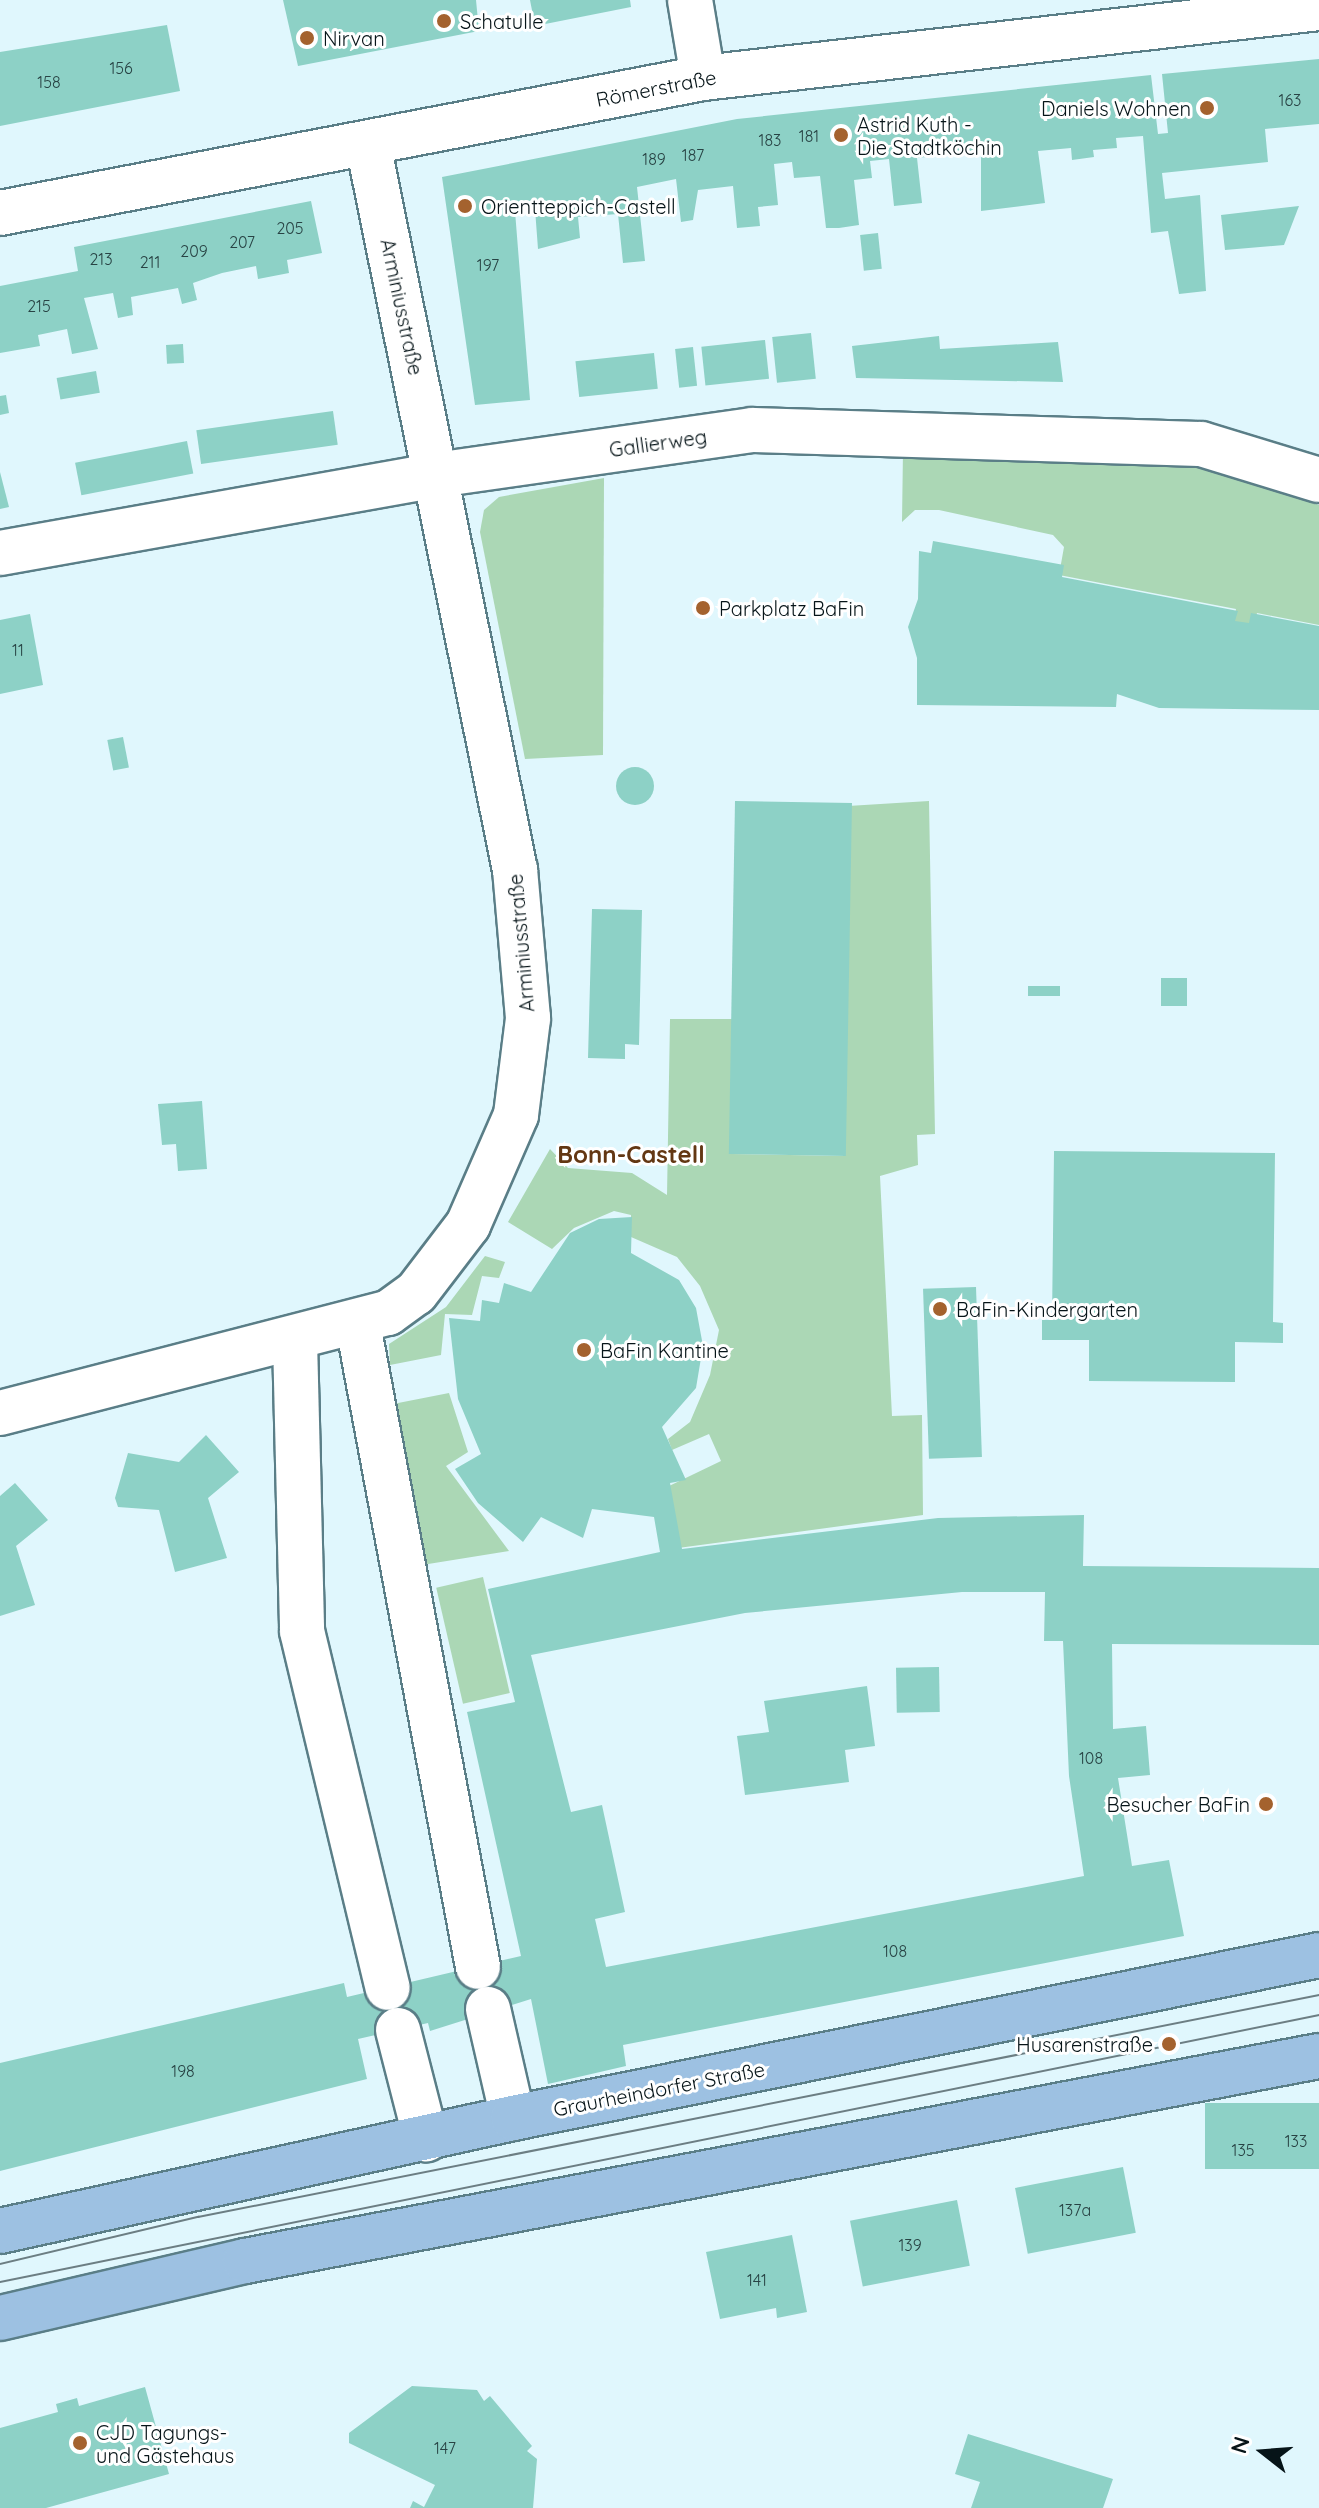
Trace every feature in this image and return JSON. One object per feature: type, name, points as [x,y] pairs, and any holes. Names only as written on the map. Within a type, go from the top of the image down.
[{"type":"main road","name":"Graurheindorfer Straße","points":[[0,2231],[513,2118],[1319,1955]]},
{"type":"main road","points":[[0,2318],[339,2242],[1319,2056]]},
{"type":"street","points":[[690,0],[703,78]]},
{"type":"street","name":"Römerstraße","points":[[0,213],[703,78],[1319,8]]},
{"type":"street","name":"Arminiusstraße","points":[[0,1413],[358,1325],[416,1293],[468,1225],[501,1163],[524,1058],[515,870],[368,144]]},
{"type":"street","name":"Gallierweg","points":[[0,553],[436,475],[752,430],[1201,444],[1319,480]]},
{"type":"street","points":[[358,1325],[478,1967]]},
{"type":"street","points":[[295,1340],[302,1631],[388,1988]]},
{"type":"street","points":[[488,2009],[513,2118]]},
{"type":"street","points":[[398,2030],[426,2139]]},
{"type":"green space","points":[[903,450],[1202,466],[1319,505],[1319,625],[1257,613],[1253,629],[1233,625],[1236,609],[1059,575],[1064,547],[1053,535],[939,510],[915,510],[902,522]]},
{"type":"green space","points":[[604,478],[603,755],[525,759],[480,532],[484,510],[499,497]]},
{"type":"green space","points":[[929,801],[935,1134],[917,1135],[918,1165],[880,1176],[892,1416],[922,1415],[923,1515],[678,1548],[667,1487],[721,1461],[709,1434],[672,1450],[668,1439],[690,1422],[710,1375],[719,1330],[700,1286],[677,1257],[631,1237],[631,1215],[614,1211],[574,1228],[552,1249],[508,1222],[550,1149],[568,1168],[632,1173],[667,1195],[670,1019],[734,1019],[731,1154],[843,1156],[848,806]]},
{"type":"green space","points":[[485,1256],[505,1262],[499,1278],[482,1276],[472,1315],[445,1314],[441,1355],[390,1365],[389,1344],[446,1307]]},
{"type":"green space","points":[[449,1393],[468,1452],[446,1466],[509,1551],[422,1565],[393,1404]]},
{"type":"green space","points":[[483,1577],[510,1693],[463,1704],[436,1588]]},
{"type":"building","points":[[283,0],[476,0],[479,31],[298,66]]},
{"type":"building","points":[[530,0],[630,0],[631,7],[535,26]]},
{"type":"building","points":[[167,25],[180,91],[0,126],[0,52]]},
{"type":"building","points":[[1319,59],[1319,124],[1265,129],[1268,162],[1162,173],[1165,199],[1200,195],[1206,291],[1179,294],[1168,231],[1151,233],[1143,136],[1116,138],[1117,148],[1093,150],[1094,157],[1072,160],[1071,148],[1038,151],[1045,203],[981,211],[981,151],[917,158],[922,203],[894,206],[889,159],[870,161],[872,178],[854,180],[859,225],[839,228],[826,228],[820,176],[794,178],[792,162],[774,164],[778,205],[758,207],[760,226],[737,228],[733,186],[698,190],[693,220],[681,222],[676,179],[637,187],[645,261],[623,263],[618,214],[578,217],[580,238],[538,249],[535,209],[515,211],[530,400],[475,405],[442,177],[737,119],[1151,75],[1158,134],[1168,133],[1162,74]]},
{"type":"building","points":[[311,201],[322,253],[287,260],[289,273],[258,279],[256,266],[222,273],[193,283],[197,300],[182,304],[178,288],[131,297],[133,315],[118,318],[113,293],[84,298],[98,349],[72,354],[67,329],[38,335],[40,346],[0,353],[0,286],[78,271],[74,247]]},
{"type":"building","points":[[1299,206],[1284,245],[1225,250],[1221,215]]},
{"type":"building","points":[[878,233],[882,269],[864,271],[860,235]]},
{"type":"building","points":[[811,333],[816,379],[777,383],[772,337]]},
{"type":"building","points":[[939,336],[940,349],[1058,342],[1063,382],[856,378],[852,346]]},
{"type":"building","points":[[765,340],[769,379],[705,385],[701,347]]},
{"type":"building","points":[[183,344],[184,363],[167,364],[166,345]]},
{"type":"building","points":[[693,347],[697,386],[679,388],[675,349]]},
{"type":"building","points":[[654,353],[658,389],[579,397],[575,361]]},
{"type":"building","points":[[96,371],[100,393],[60,400],[57,378]]},
{"type":"building","points":[[6,395],[9,413],[0,415],[0,396]]},
{"type":"building","points":[[333,411],[338,445],[201,464],[196,430]]},
{"type":"building","points":[[187,441],[193,473],[81,495],[75,463]]},
{"type":"building","points":[[0,472],[9,507],[0,509]]},
{"type":"building","points":[[933,541],[1064,565],[1062,577],[1238,611],[1235,621],[1249,623],[1251,613],[1319,626],[1319,710],[1159,708],[1117,694],[1116,707],[917,705],[917,658],[908,627],[918,599],[919,551],[931,553]]},
{"type":"building","points":[[30,614],[43,685],[0,694],[0,620]]},
{"type":"building","points":[[123,737],[129,767],[113,770],[107,740]]},
{"type":"building","points":[[635,767],[648,773],[654,786],[648,799],[635,805],[622,799],[616,786],[622,773]]},
{"type":"building","points":[[735,801],[852,803],[846,1156],[729,1154]]},
{"type":"building","points":[[592,909],[642,910],[639,1045],[625,1044],[625,1059],[588,1058]]},
{"type":"building","points":[[1161,978],[1187,978],[1187,1006],[1161,1006]]},
{"type":"building","points":[[1028,986],[1060,986],[1060,996],[1028,996]]},
{"type":"building","points":[[202,1101],[207,1169],[178,1171],[176,1144],[162,1145],[158,1104]]},
{"type":"building","points":[[1054,1151],[1275,1153],[1273,1322],[1283,1323],[1283,1343],[1235,1342],[1235,1382],[1089,1381],[1089,1340],[1042,1340],[1042,1320],[1052,1320]]},
{"type":"building","points":[[632,1217],[631,1253],[679,1280],[696,1308],[703,1346],[696,1388],[662,1427],[686,1480],[670,1483],[682,1549],[938,1518],[1084,1515],[1083,1566],[1319,1568],[1319,1645],[1112,1644],[1113,1729],[1146,1726],[1150,1775],[1118,1778],[1132,1866],[1169,1860],[1184,1936],[623,2045],[626,2066],[548,2084],[531,1999],[430,2031],[428,2023],[358,2039],[367,2079],[0,2171],[0,2063],[344,1983],[347,1997],[521,1956],[467,1712],[515,1702],[488,1589],[660,1552],[654,1517],[592,1509],[583,1538],[541,1517],[523,1542],[478,1503],[455,1469],[481,1454],[458,1399],[449,1318],[480,1321],[482,1300],[499,1303],[504,1283],[531,1292],[570,1233],[599,1219]],"holes":[[[962,1592],[1045,1592],[1044,1641],[1063,1641],[1069,1776],[1084,1876],[606,1967],[595,1919],[625,1912],[602,1805],[571,1812],[531,1655],[745,1613]]]},
{"type":"building","points":[[976,1287],[982,1457],[929,1459],[923,1289]]},
{"type":"building","points":[[206,1435],[239,1472],[208,1498],[227,1558],[175,1572],[159,1510],[118,1507],[115,1498],[128,1453],[179,1462]]},
{"type":"building","points":[[15,1483],[48,1520],[16,1546],[35,1605],[0,1616],[0,1496]]},
{"type":"building","points":[[939,1667],[940,1712],[897,1713],[896,1668]]},
{"type":"building","points":[[867,1686],[875,1746],[845,1750],[849,1782],[745,1795],[737,1736],[769,1732],[764,1701]]},
{"type":"building","points":[[1205,2103],[1319,2103],[1319,2169],[1205,2169]]},
{"type":"building","points":[[1123,2167],[1136,2233],[1028,2254],[1015,2188]]},
{"type":"building","points":[[957,2200],[970,2266],[863,2287],[850,2221]]},
{"type":"building","points":[[792,2235],[807,2312],[777,2318],[776,2308],[720,2319],[706,2252]]},
{"type":"building","points":[[412,2386],[477,2390],[484,2401],[490,2396],[532,2446],[527,2451],[537,2459],[533,2508],[410,2508],[413,2501],[424,2507],[435,2485],[349,2443],[349,2433]]},
{"type":"building","name":"CJD Tagungs- und Gästehaus","points":[[145,2387],[169,2474],[46,2508],[0,2508],[0,2428],[58,2412],[56,2404],[77,2398],[79,2406]]},
{"type":"building","points":[[968,2434],[1113,2479],[1103,2508],[971,2508],[980,2482],[955,2474]]},
{"type":"tram line","points":[[0,2264],[198,2217],[1319,1995]]},
{"type":"tram line","points":[[0,2282],[1319,2015]]},
{"type":"place","name":"Schatulle","points":[[444,21]]},
{"type":"place","name":"Nirvan","points":[[307,38]]},
{"type":"place","name":"Daniels Wohnen","points":[[1207,108]]},
{"type":"place","name":"Astrid Kuth - Die Stadtköchin","points":[[841,135]]},
{"type":"place","name":"Orientteppich-Castell","points":[[465,206]]},
{"type":"place","name":"Parkplatz BaFin","points":[[703,608]]},
{"type":"place","name":"BaFin-Kindergarten","points":[[940,1309]]},
{"type":"place","name":"BaFin Kantine","points":[[584,1350]]},
{"type":"place","name":"Besucher BaFin","points":[[1266,1804]]},
{"type":"place","name":"Husarenstraße","points":[[1169,2044]]},
{"type":"place","name":"CJD Tagungs- und Gästehaus","points":[[80,2443]]},
{"type":"district","name":"Bonn-Castell","points":[[631,1155]]}]
